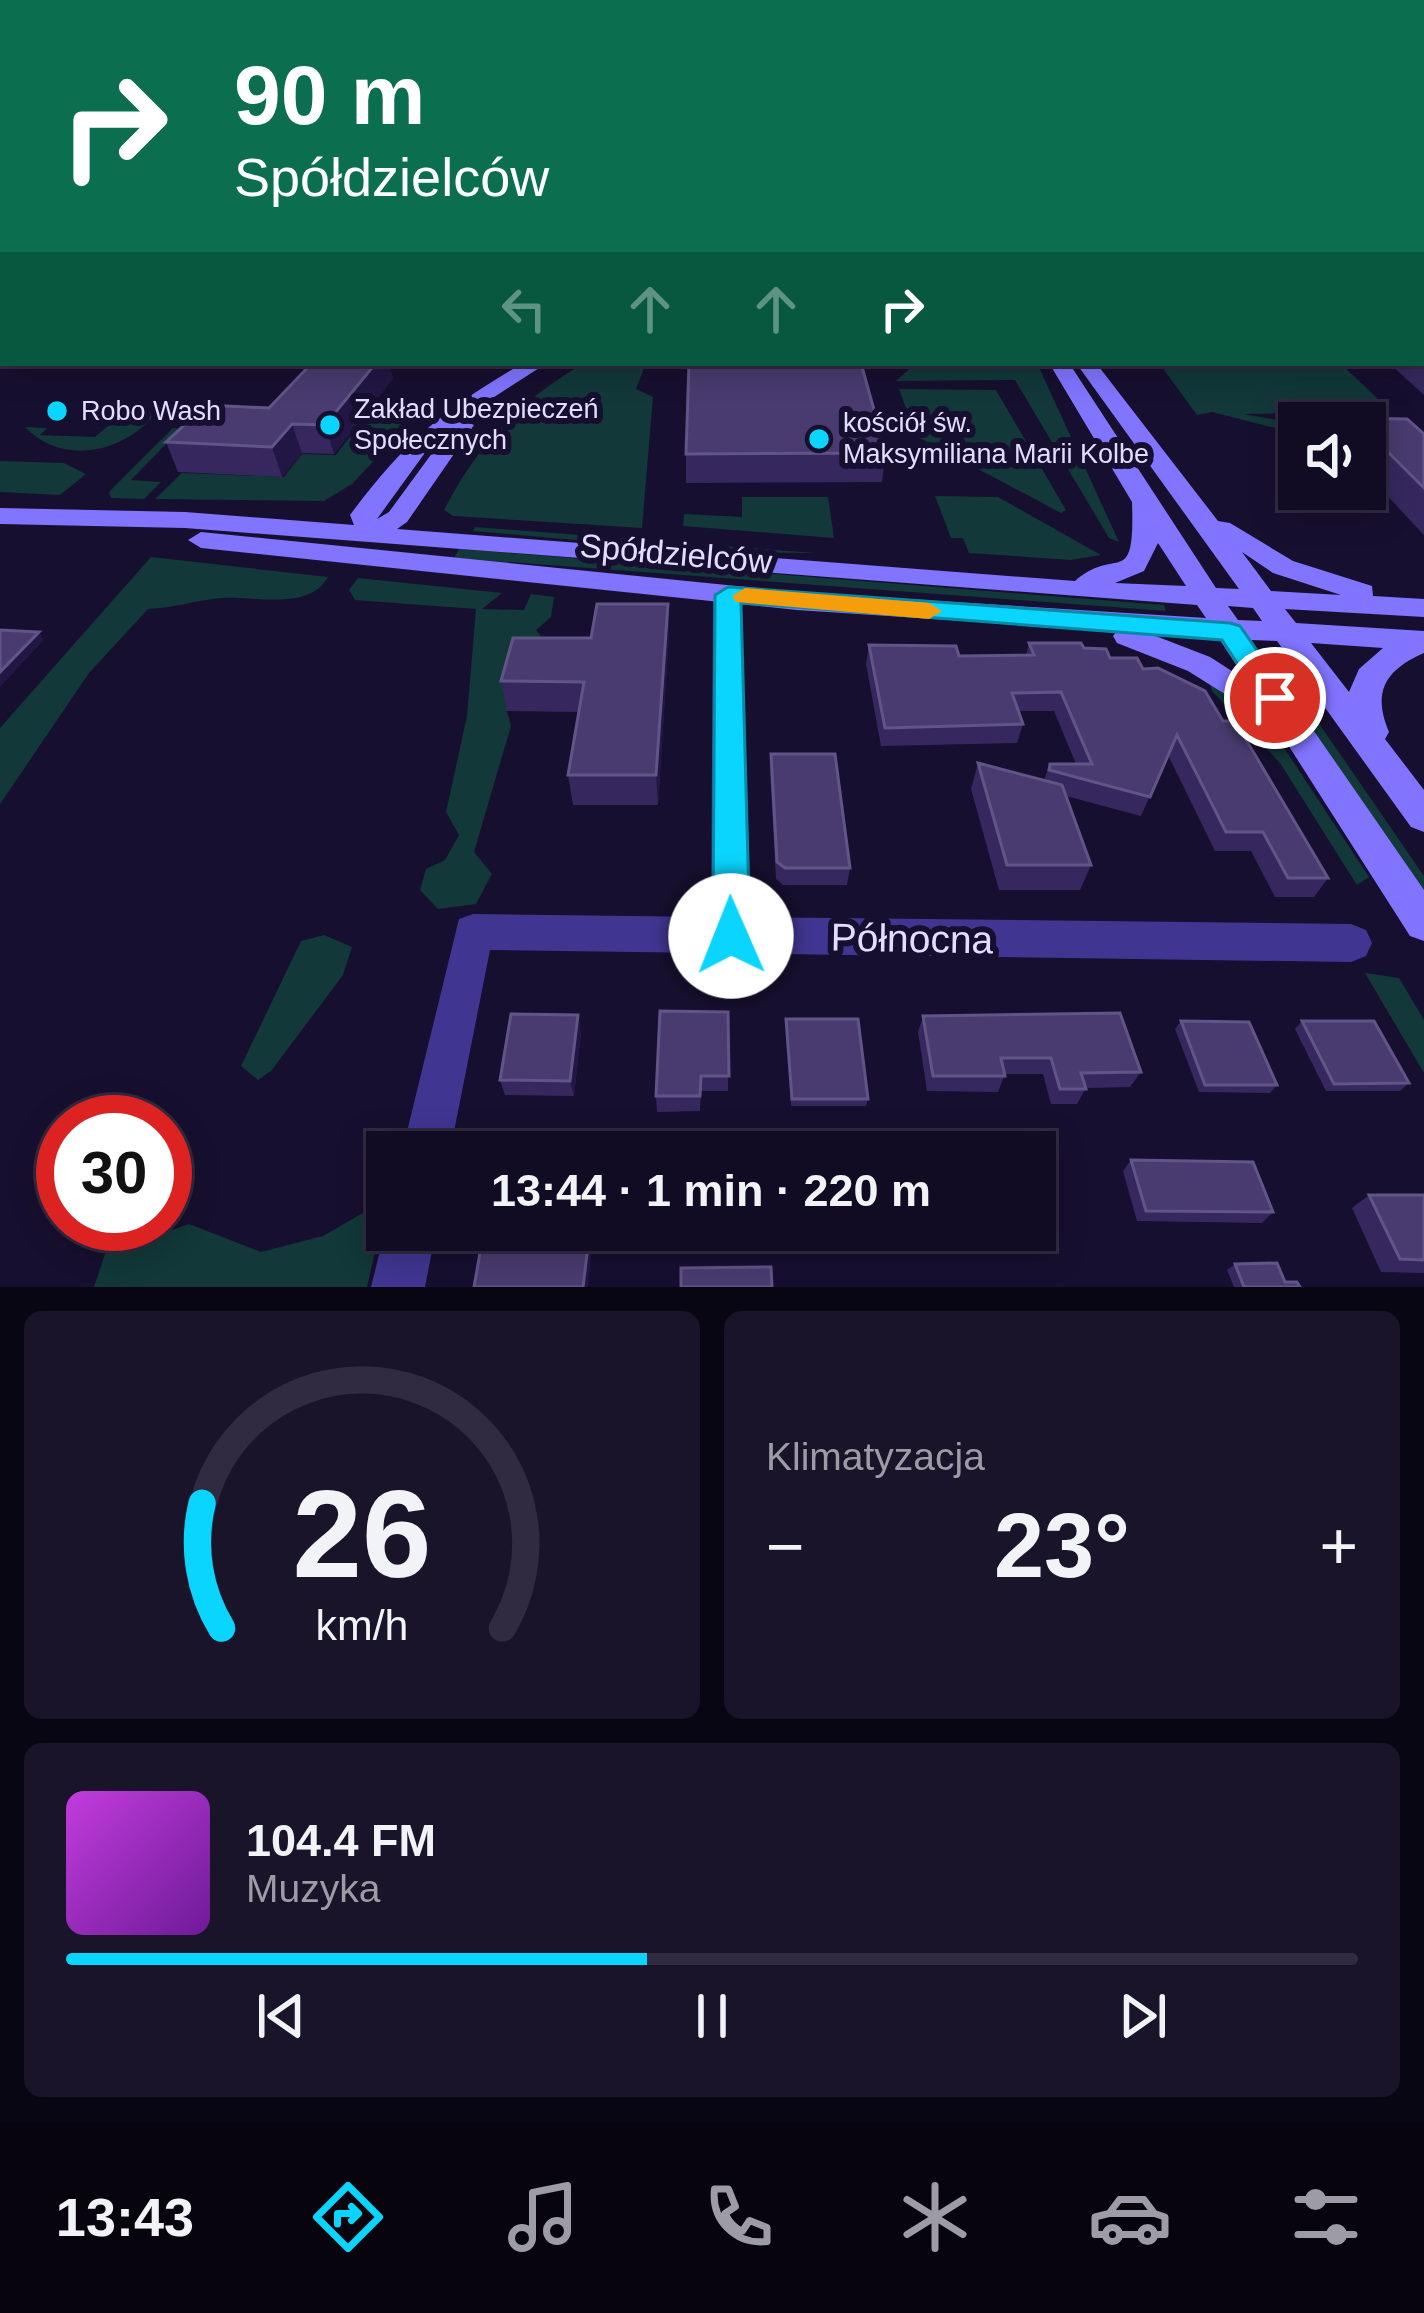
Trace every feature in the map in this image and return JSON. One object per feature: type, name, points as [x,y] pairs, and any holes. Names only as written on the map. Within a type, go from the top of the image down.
[{"type":"street","points":[[362,545],[398,518],[446,444],[491,393],[532,366]]},
{"type":"street","points":[[1061,366],[1144,502],[1424,923]]},
{"type":"street","points":[[1088,366],[1424,817]]},
{"type":"street","points":[[1190,501],[1245,547],[1283,568],[1424,607]]},
{"type":"street","points":[[1052,588],[1129,571],[1142,563],[1149,553],[1144,502]]},
{"type":"street","name":"Spółdzielców","points":[[0,515],[58,518],[104,529],[1424,607]]},
{"type":"street","name":"Spółdzielców","points":[[362,545],[728,595],[1049,621],[1424,641]]},
{"type":"street","points":[[728,595],[731,936]]},
{"type":"street","points":[[1049,621],[1162,647],[1228,680],[1299,734]]},
{"type":"street","points":[[1393,775],[1361,695],[1382,659],[1424,641]]},
{"type":"street","name":"Północna","points":[[430,1131],[472,932],[1351,943]]},
{"type":"street","points":[[398,1287],[406,1251]]},
{"type":"green space","points":[[579,366],[645,366],[636,389],[653,397],[642,528],[453,516],[444,510],[486,445],[540,392]]},
{"type":"green space","points":[[913,366],[1038,366],[1119,542],[1109,538],[1015,380],[896,381]]},
{"type":"green space","points":[[1161,366],[1343,366],[1378,402],[1278,402],[1278,413],[1244,414],[1278,420],[1278,429],[1212,412],[1197,415]]},
{"type":"green space","points":[[899,389],[996,390],[1066,510],[1061,513],[916,436]]},
{"type":"green space","points":[[152,403],[158,410],[145,425],[94,450],[57,447],[25,427],[47,428],[40,435],[95,437],[133,405]]},
{"type":"green space","points":[[371,409],[413,419],[352,484],[324,501],[155,499],[182,473],[284,477],[302,454],[336,455]]},
{"type":"green space","points":[[173,428],[194,429],[171,439],[131,480],[161,482],[144,499],[111,498],[109,492]]},
{"type":"green space","points":[[0,461],[64,463],[86,474],[60,495],[0,492]]},
{"type":"green space","points":[[935,496],[998,497],[1101,555],[1071,560],[969,553],[963,538],[951,538]]},
{"type":"green space","points":[[742,497],[828,497],[834,538],[683,526],[684,514],[742,517]]},
{"type":"green space","points":[[475,527],[816,553],[711,552],[473,531]]},
{"type":"green space","points":[[459,549],[1164,605],[1166,611],[454,558]]},
{"type":"green space","points":[[151,557],[328,577],[320,588],[295,598],[222,598],[148,609],[89,673],[0,804],[0,728]]},
{"type":"green space","points":[[358,578],[502,593],[482,609],[524,610],[531,594],[554,597],[551,617],[536,630],[546,643],[507,711],[511,726],[474,852],[492,874],[476,904],[438,909],[420,890],[426,869],[445,860],[459,835],[446,812],[467,716],[476,609],[355,600],[349,590]]},
{"type":"green space","points":[[1277,677],[1287,677],[1424,876],[1424,894]]},
{"type":"green space","points":[[1209,678],[1269,725],[1369,877],[1357,885],[1280,763],[1212,691]]},
{"type":"green space","points":[[324,935],[352,947],[343,975],[271,1071],[258,1080],[241,1066],[301,941]]},
{"type":"green space","points":[[1365,973],[1399,978],[1424,1020],[1424,1073]]},
{"type":"green space","points":[[366,1211],[366,1251],[375,1251],[367,1287],[94,1287],[105,1254],[192,1251],[192,1225],[261,1252],[323,1236]]},
{"type":"building","points":[[309,366],[374,366],[325,425],[292,424],[272,447],[166,442],[206,405],[269,408]]},
{"type":"building","points":[[689,366],[862,366],[886,453],[686,454]]},
{"type":"building","points":[[1386,419],[1407,419],[1424,434],[1424,488],[1386,450]]},
{"type":"building","points":[[597,604],[668,604],[656,775],[568,775],[584,682],[501,681],[513,638],[591,638]]},
{"type":"building","points":[[0,630],[39,632],[0,672]]},
{"type":"building","points":[[1029,643],[1081,643],[1084,648],[1106,649],[1110,658],[1137,658],[1143,669],[1158,668],[1205,691],[1223,721],[1235,721],[1328,878],[1288,878],[1263,832],[1226,832],[1177,735],[1150,797],[1049,770],[1050,764],[1092,764],[1061,692],[1012,693],[1023,724],[885,728],[869,645],[956,646],[959,656],[1034,655]]},
{"type":"building","points":[[771,754],[835,754],[850,868],[785,868],[777,862]]},
{"type":"building","points":[[978,763],[1062,785],[1091,865],[1007,865]]},
{"type":"building","points":[[660,1011],[728,1012],[729,1076],[701,1076],[700,1096],[656,1096]]},
{"type":"building","points":[[1120,1013],[1141,1072],[1081,1073],[1086,1089],[1060,1089],[1051,1058],[1001,1058],[1005,1076],[933,1076],[923,1016]]},
{"type":"building","points":[[511,1014],[578,1015],[570,1081],[500,1080]]},
{"type":"building","points":[[786,1019],[858,1019],[868,1099],[792,1099]]},
{"type":"building","points":[[1181,1021],[1249,1022],[1277,1085],[1205,1085]]},
{"type":"building","points":[[1302,1021],[1374,1021],[1409,1083],[1334,1084]]},
{"type":"building","points":[[1131,1160],[1253,1162],[1273,1212],[1146,1211]]},
{"type":"building","points":[[1369,1195],[1424,1195],[1424,1260],[1400,1259]]},
{"type":"building","points":[[480,1251],[587,1251],[583,1287],[474,1287]]},
{"type":"building","points":[[1277,1263],[1285,1282],[1297,1282],[1300,1287],[1244,1287],[1235,1264]]},
{"type":"building","points":[[771,1267],[772,1287],[681,1287],[681,1268]]},
{"type":"slow traffic","points":[[745,596],[929,611]]},
{"type":"place","name":"Robo Wash","points":[[57,411]]},
{"type":"place","name":"Zakład Ubezpieczeń Społecznych","points":[[330,425]]},
{"type":"place","name":"kościół św. Maksymiliana Marii Kolbe","points":[[819,439]]},
{"type":"route","points":[[731,936],[728,595],[1230,632],[1275,698]]}]
